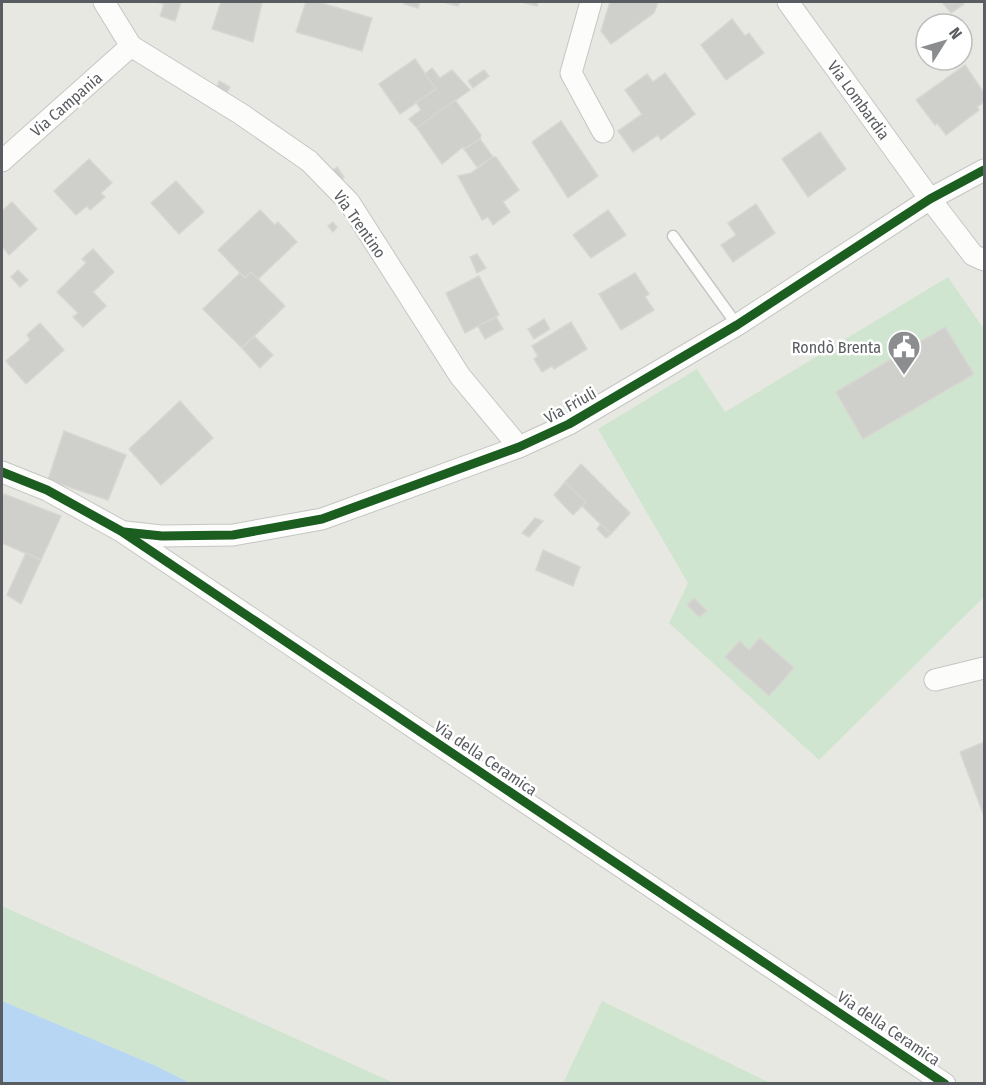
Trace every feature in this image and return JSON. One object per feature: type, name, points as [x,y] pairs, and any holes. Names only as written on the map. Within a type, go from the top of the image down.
[{"type":"street","name":"Via Trentino","points":[[104,2],[131,46],[241,114],[309,161],[349,202],[460,376],[519,447]]},
{"type":"street","points":[[591,2],[571,73],[603,132]]},
{"type":"street","name":"Via Lombardia","points":[[788,2],[930,200],[973,255],[984,260]]},
{"type":"street","name":"Via Campania","points":[[2,161],[131,46]]},
{"type":"street","name":"Via Friuli","points":[[121,531],[162,536],[233,535],[322,519],[519,447],[569,424],[737,325],[930,200],[984,170]]},
{"type":"street","name":"Via della Ceramica","points":[[2,472],[47,490],[121,531],[945,1083]]},
{"type":"street","points":[[935,680],[984,668]]},
{"type":"lane","points":[[673,236],[737,325]]},
{"type":"green space","points":[[948,277],[984,329],[984,597],[819,760],[669,623],[688,583],[598,429],[697,369],[725,412]]},
{"type":"green space","points":[[2,906],[394,1083],[190,1083],[154,1065],[2,1001]]},
{"type":"green space","points":[[602,1001],[770,1083],[563,1083]]},
{"type":"water","points":[[2,1001],[154,1065],[190,1083],[2,1083]]},
{"type":"building","points":[[156,2],[181,2],[175,21],[160,16],[164,4]]},
{"type":"building","points":[[221,2],[262,2],[253,42],[212,29]]},
{"type":"building","points":[[306,2],[318,2],[372,18],[362,51],[296,32]]},
{"type":"building","points":[[404,2],[420,2],[418,8],[404,4]]},
{"type":"building","points":[[443,2],[460,2],[458,6]]},
{"type":"building","points":[[522,2],[538,2],[537,6]]},
{"type":"building","points":[[610,2],[658,2],[654,13],[611,44],[601,31]]},
{"type":"building","points":[[942,2],[963,2],[964,4],[950,12]]},
{"type":"building","points":[[732,19],[745,36],[749,33],[764,53],[726,80],[701,45]]},
{"type":"building","points":[[415,59],[436,89],[400,114],[379,84]]},
{"type":"building","points":[[432,68],[440,78],[452,70],[470,90],[417,128],[409,119],[421,110],[416,102],[436,89],[425,74]]},
{"type":"building","points":[[484,70],[489,76],[473,88],[468,81]]},
{"type":"building","points":[[955,72],[970,72],[984,93],[984,102],[977,107],[979,110],[946,135],[937,123],[935,125],[916,100]]},
{"type":"building","points":[[665,73],[695,114],[661,140],[658,135],[633,152],[618,131],[642,114],[625,90],[647,74],[653,82]]},
{"type":"building","points":[[219,81],[230,87],[227,92],[217,87]]},
{"type":"building","points":[[455,100],[481,135],[480,139],[464,149],[463,147],[442,164],[417,128]]},
{"type":"building","points":[[561,121],[598,176],[568,198],[532,142]]},
{"type":"building","points":[[820,132],[846,169],[808,197],[782,159]]},
{"type":"building","points":[[480,139],[493,157],[477,167],[464,149]]},
{"type":"building","points":[[496,157],[519,190],[503,202],[510,212],[493,225],[488,217],[482,220],[458,176],[471,173]]},
{"type":"building","points":[[89,159],[112,183],[101,193],[105,197],[90,210],[87,206],[76,215],[54,191]]},
{"type":"building","points":[[337,167],[344,177],[339,181],[332,171]]},
{"type":"building","points":[[176,181],[204,212],[179,234],[151,203]]},
{"type":"building","points":[[12,202],[37,229],[9,255],[2,246],[2,211]]},
{"type":"building","points":[[756,204],[775,233],[733,262],[721,245],[736,235],[728,223]]},
{"type":"building","points":[[260,210],[275,225],[278,222],[297,242],[258,279],[251,272],[245,278],[218,250]]},
{"type":"building","points":[[608,210],[626,235],[591,258],[573,235]]},
{"type":"building","points":[[333,222],[337,227],[333,232],[328,226]]},
{"type":"building","points":[[93,249],[114,272],[93,292],[106,306],[83,327],[73,317],[78,313],[57,292],[86,263],[82,259]]},
{"type":"building","points":[[477,254],[486,268],[477,273],[470,257]]},
{"type":"building","points":[[18,270],[28,280],[20,287],[11,277]]},
{"type":"building","points":[[251,272],[285,306],[242,348],[203,309],[240,273],[245,278]]},
{"type":"building","points":[[635,273],[649,294],[645,297],[654,310],[621,330],[599,294]]},
{"type":"building","points":[[479,276],[499,315],[465,333],[446,293]]},
{"type":"building","points":[[496,317],[503,329],[485,339],[478,326]]},
{"type":"building","points":[[544,319],[550,329],[534,339],[528,329]]},
{"type":"building","points":[[571,322],[587,349],[554,369],[552,366],[542,372],[534,359],[538,356],[532,346]]},
{"type":"building","points":[[40,323],[64,350],[26,384],[6,361],[30,340],[27,335]]},
{"type":"building","points":[[945,327],[974,374],[863,439],[836,392]]},
{"type":"building","points":[[254,336],[273,355],[260,368],[242,348]]},
{"type":"building","points":[[180,401],[213,438],[161,485],[129,449]]},
{"type":"building","points":[[64,431],[126,455],[108,500],[48,480]]},
{"type":"building","points":[[581,464],[630,513],[611,534],[582,506],[586,502],[565,482]]},
{"type":"building","points":[[565,482],[586,502],[573,515],[554,495]]},
{"type":"building","points":[[4,494],[61,516],[41,560],[2,543]]},
{"type":"building","points":[[535,518],[543,521],[529,537],[522,533]]},
{"type":"building","points":[[601,524],[611,534],[606,538],[597,529]]},
{"type":"building","points":[[543,550],[580,567],[573,586],[536,570]]},
{"type":"building","points":[[26,553],[41,560],[21,604],[7,595]]},
{"type":"building","points":[[694,598],[707,611],[699,617],[687,605]]},
{"type":"building","points":[[760,638],[794,668],[769,696],[725,657],[740,641],[749,650]]},
{"type":"building","points":[[984,742],[984,816],[960,752]]},
{"type":"cycle path","points":[[124,532],[162,536],[233,535],[322,519],[519,447],[569,424],[737,325],[930,199],[984,170]]},
{"type":"cycle path","points":[[2,472],[47,490],[121,531],[945,1084]]},
{"type":"place","name":"Rondò Brenta","points":[[904,376]]}]
